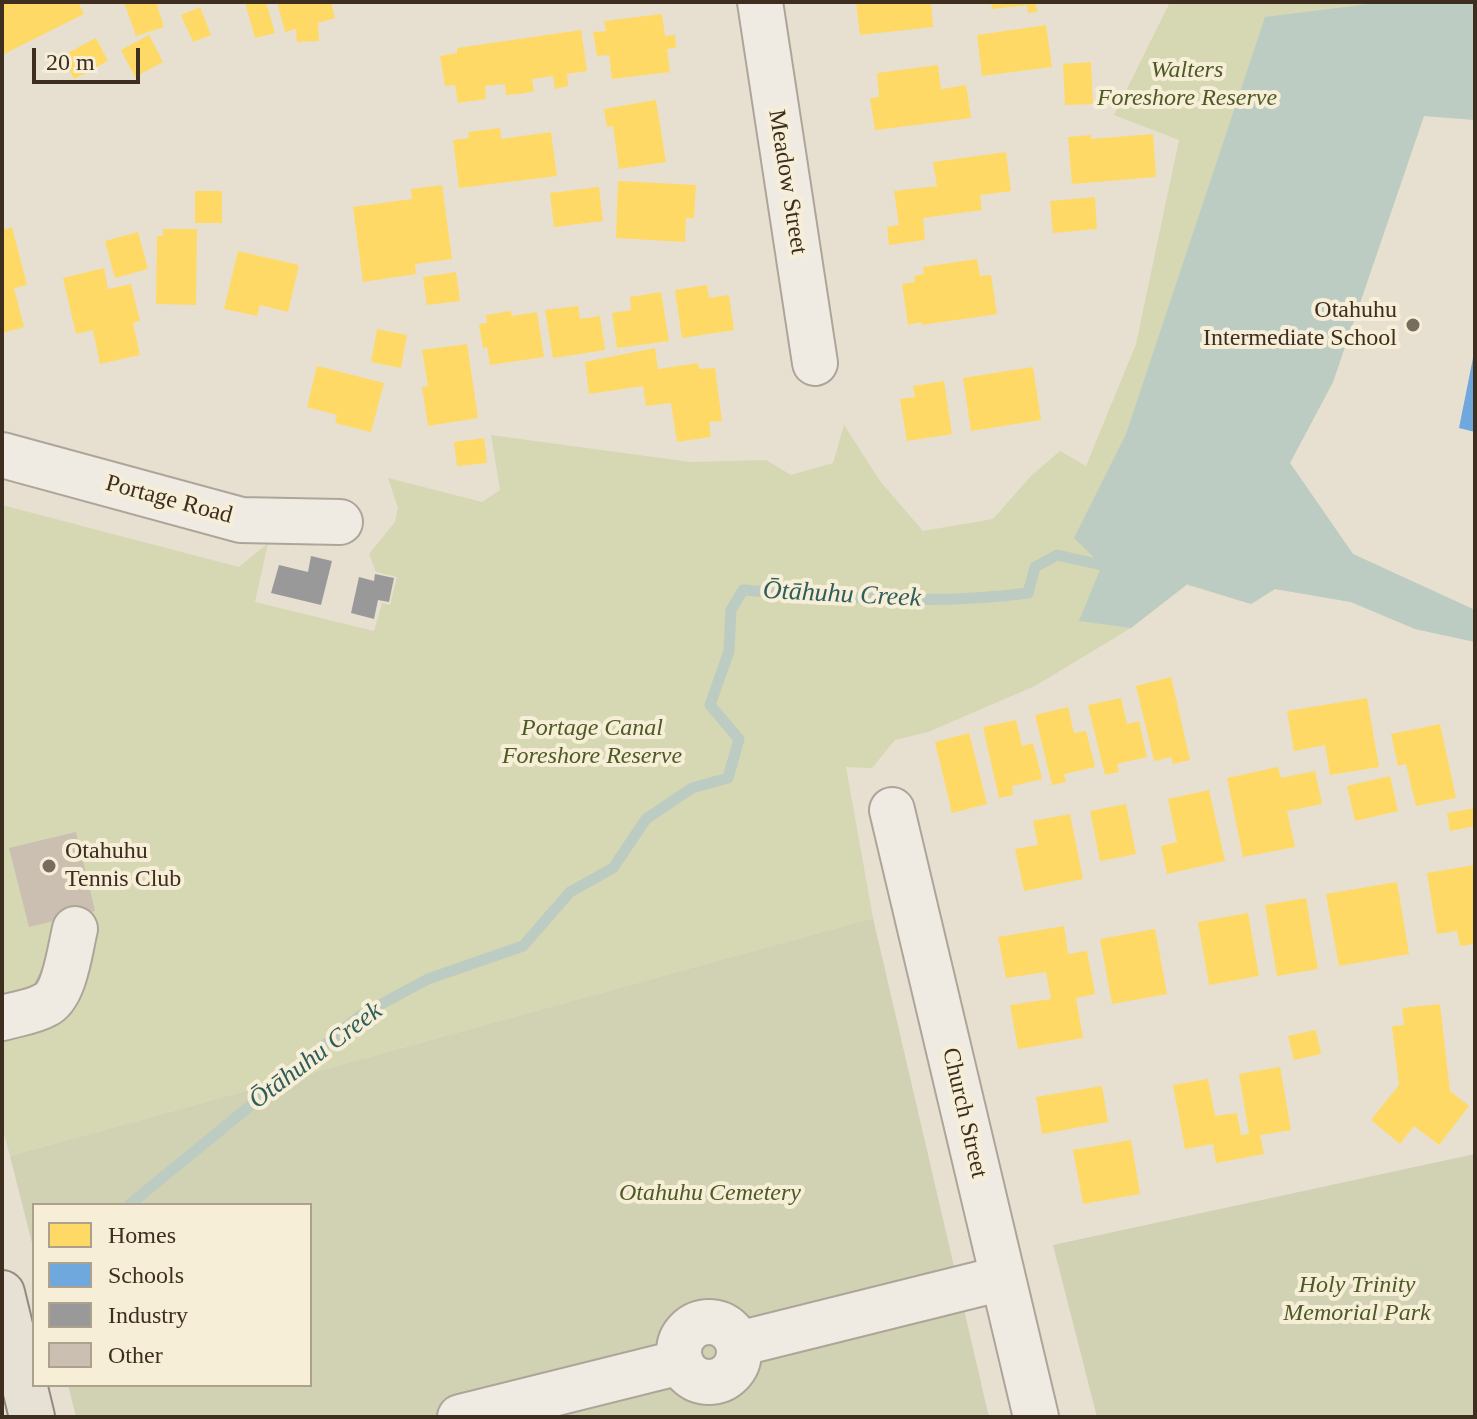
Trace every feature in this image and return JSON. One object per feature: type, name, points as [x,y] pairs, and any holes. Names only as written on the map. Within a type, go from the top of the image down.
[{"type":"main road","points":[[2,1293],[32,1417]]},
{"type":"street","name":"Meadow Street","points":[[760,2],[815,363]]},
{"type":"street","name":"Portage Road","points":[[2,455],[241,520],[340,522]]},
{"type":"street","name":"Church Street","points":[[892,810],[1036,1417]]},
{"type":"street","points":[[2,1018],[48,1005],[57,993],[65,972],[75,929]]},
{"type":"street","points":[[460,1417],[681,1362],[679,1353],[684,1335],[700,1323],[719,1323],[734,1335],[738,1344],[1003,1278]]},
{"type":"green space","name":"Portage Canal Foreshore Reserve","points":[[1170,2],[1475,2],[1475,120],[1424,116],[1333,382],[1290,463],[1353,554],[1475,610],[1475,642],[1415,629],[1351,602],[1275,589],[1251,604],[1187,585],[1131,628],[1035,686],[928,732],[895,740],[872,768],[846,767],[873,918],[10,1156],[2,1127],[2,505],[239,567],[268,543],[255,602],[374,631],[382,603],[390,605],[397,577],[376,572],[369,554],[395,522],[398,508],[388,478],[482,502],[500,490],[491,435],[690,462],[766,460],[791,475],[833,463],[844,425],[880,481],[923,531],[993,519],[1031,476],[1060,451],[1086,466],[1136,344],[1179,140],[1114,115]]},
{"type":"green space","name":"Otahuhu Cemetery","points":[[873,918],[989,1417],[76,1417],[68,1387],[312,1387],[312,1203],[32,1203],[32,1243],[10,1156]]},
{"type":"green space","name":"Holy Trinity Memorial Park","points":[[1475,1154],[1475,1417],[1097,1417],[1053,1245]]},
{"type":"shaded area","points":[[1385,2],[1475,2],[1475,120],[1424,116],[1333,382],[1290,463],[1353,554],[1475,610],[1475,642],[1415,629],[1351,602],[1275,589],[1251,604],[1187,584],[1131,628],[1079,621],[1102,565],[1074,538],[1126,434],[1265,17]]},
{"type":"building: Homes","points":[[2,2],[78,2],[84,14],[2,55]]},
{"type":"building: Homes","points":[[124,2],[156,2],[164,27],[136,36]]},
{"type":"building: Homes","points":[[245,2],[266,2],[275,33],[255,38]]},
{"type":"building: Homes","points":[[277,2],[331,2],[335,18],[318,23],[319,41],[297,42],[296,29],[285,32]]},
{"type":"building: Homes","points":[[856,2],[931,2],[933,27],[860,35]]},
{"type":"building: Homes","points":[[991,2],[1036,2],[1037,12],[1028,13],[1027,5],[992,9]]},
{"type":"building: Homes","points":[[200,7],[211,35],[193,42],[181,15]]},
{"type":"building: Homes","points":[[662,14],[665,36],[675,35],[676,48],[667,49],[670,72],[612,79],[609,55],[597,56],[593,32],[606,31],[604,21]]},
{"type":"building: Homes","points":[[1046,25],[1052,67],[982,76],[977,35]]},
{"type":"building: Homes","points":[[581,30],[587,71],[567,74],[568,86],[555,89],[553,76],[532,79],[534,91],[520,94],[506,95],[505,84],[485,86],[486,99],[458,103],[455,85],[445,86],[440,56],[457,53],[457,48]]},
{"type":"building: Homes","points":[[149,35],[163,62],[135,77],[121,50]]},
{"type":"building: Homes","points":[[96,38],[108,61],[74,79],[62,56]]},
{"type":"building: Homes","points":[[1091,62],[1093,104],[1065,105],[1063,64]]},
{"type":"building: Homes","points":[[938,65],[941,89],[966,85],[971,118],[875,130],[870,98],[879,97],[877,73]]},
{"type":"building: Homes","points":[[656,100],[666,162],[619,169],[613,126],[607,127],[604,109]]},
{"type":"building: Homes","points":[[500,128],[501,139],[551,132],[557,176],[459,188],[453,140],[469,138],[468,132]]},
{"type":"building: Homes","points":[[1153,134],[1156,177],[1072,184],[1068,137],[1091,135],[1091,139]]},
{"type":"building: Homes","points":[[1006,152],[1011,191],[980,195],[982,210],[923,218],[925,240],[889,245],[887,227],[899,225],[894,191],[937,186],[933,162]]},
{"type":"building: Homes","points":[[618,181],[696,185],[694,218],[686,218],[685,242],[616,238]]},
{"type":"building: Homes","points":[[442,185],[452,259],[415,264],[416,274],[363,282],[353,207],[412,199],[411,189]]},
{"type":"building: Homes","points":[[599,187],[603,221],[554,227],[550,193]]},
{"type":"building: Homes","points":[[195,191],[222,191],[222,223],[195,223]]},
{"type":"building: Homes","points":[[1095,197],[1097,229],[1053,233],[1050,201]]},
{"type":"building: Homes","points":[[12,227],[27,285],[14,288],[24,327],[2,333],[2,230]]},
{"type":"building: Homes","points":[[163,229],[197,229],[196,305],[156,304],[157,236],[163,236]]},
{"type":"building: Homes","points":[[138,232],[148,269],[115,278],[105,241]]},
{"type":"building: Homes","points":[[238,251],[299,265],[288,312],[260,305],[257,316],[224,309]]},
{"type":"building: Homes","points":[[977,259],[980,276],[991,275],[997,314],[908,325],[902,284],[915,282],[914,276],[924,274],[923,267]]},
{"type":"building: Homes","points":[[104,268],[108,289],[131,284],[140,321],[133,323],[140,355],[100,364],[93,330],[76,334],[63,278]]},
{"type":"building: Homes","points":[[456,272],[460,301],[427,305],[423,277]]},
{"type":"building: Homes","points":[[707,285],[709,298],[729,295],[734,330],[682,338],[675,290]]},
{"type":"building: Homes","points":[[661,292],[669,341],[617,348],[612,313],[631,310],[630,297]]},
{"type":"building: Homes","points":[[578,306],[580,319],[600,316],[605,350],[553,358],[545,310]]},
{"type":"building: Homes","points":[[511,311],[512,316],[537,312],[544,357],[490,365],[479,324],[487,323],[486,315]]},
{"type":"building: Homes","points":[[377,329],[407,335],[401,368],[371,362]]},
{"type":"building: Homes","points":[[467,344],[478,418],[428,426],[422,387],[428,386],[422,350]]},
{"type":"building: Homes","points":[[655,348],[658,369],[698,363],[699,369],[715,368],[722,421],[709,422],[711,437],[677,442],[671,403],[646,406],[643,386],[589,394],[585,362]]},
{"type":"building: Homes","points":[[317,366],[384,383],[371,432],[335,423],[337,415],[307,407]]},
{"type":"building: Homes","points":[[1033,367],[1041,420],[971,431],[963,378]]},
{"type":"building: Homes","points":[[944,381],[952,434],[907,441],[900,399],[915,397],[913,386]]},
{"type":"building: Homes","points":[[484,438],[487,463],[457,466],[454,442]]},
{"type":"building: Homes","points":[[1171,677],[1190,760],[1173,764],[1171,757],[1154,761],[1136,686]]},
{"type":"building: Homes","points":[[1121,698],[1127,724],[1139,721],[1147,757],[1117,764],[1119,772],[1105,775],[1088,705]]},
{"type":"building: Homes","points":[[1367,698],[1379,767],[1330,775],[1325,745],[1294,751],[1287,711]]},
{"type":"building: Homes","points":[[1068,707],[1074,733],[1086,731],[1095,767],[1064,774],[1066,782],[1052,785],[1035,715]]},
{"type":"building: Homes","points":[[1016,720],[1022,746],[1033,743],[1042,779],[1012,786],[1013,795],[999,798],[983,727]]},
{"type":"building: Homes","points":[[1440,724],[1456,798],[1416,806],[1406,764],[1398,766],[1391,734]]},
{"type":"building: Homes","points":[[969,733],[987,804],[952,813],[935,742]]},
{"type":"building: Homes","points":[[1278,767],[1281,778],[1315,771],[1322,804],[1287,811],[1295,847],[1243,857],[1227,778]]},
{"type":"building: Homes","points":[[1390,776],[1398,811],[1355,821],[1347,786]]},
{"type":"building: Homes","points":[[1209,790],[1225,861],[1167,874],[1161,846],[1177,842],[1168,799]]},
{"type":"building: Homes","points":[[1126,804],[1136,854],[1100,861],[1090,811]]},
{"type":"building: Homes","points":[[1475,808],[1475,826],[1450,831],[1447,813]]},
{"type":"building: Homes","points":[[1070,814],[1083,879],[1024,891],[1015,849],[1038,845],[1033,821]]},
{"type":"building: Homes","points":[[1475,865],[1475,944],[1460,946],[1457,931],[1437,934],[1427,873]]},
{"type":"building: Homes","points":[[1397,882],[1409,954],[1339,966],[1326,894]]},
{"type":"building: Homes","points":[[1306,898],[1318,969],[1277,976],[1265,905]]},
{"type":"building: Homes","points":[[1248,913],[1259,976],[1209,985],[1198,922]]},
{"type":"building: Homes","points":[[1064,926],[1068,954],[1087,951],[1095,994],[1076,998],[1083,1038],[1018,1049],[1010,1005],[1051,999],[1046,972],[1006,978],[998,937]]},
{"type":"building: Homes","points":[[1155,929],[1167,994],[1112,1004],[1100,939]]},
{"type":"building: Homes","points":[[1440,1004],[1450,1091],[1469,1106],[1439,1145],[1414,1126],[1400,1144],[1371,1120],[1399,1085],[1392,1026],[1404,1025],[1402,1008]]},
{"type":"building: Homes","points":[[1316,1030],[1321,1054],[1294,1060],[1288,1036]]},
{"type":"building: Homes","points":[[1280,1067],[1291,1130],[1260,1135],[1264,1154],[1216,1163],[1213,1144],[1185,1149],[1173,1085],[1208,1079],[1215,1116],[1237,1113],[1241,1135],[1249,1134],[1239,1074]]},
{"type":"building: Homes","points":[[1102,1086],[1108,1122],[1042,1134],[1036,1097]]},
{"type":"building: Homes","points":[[1131,1140],[1140,1194],[1083,1204],[1073,1150]]},
{"type":"building: Schools","points":[[1475,353],[1475,432],[1459,428]]},
{"type":"building: Industry","points":[[311,556],[332,561],[321,605],[271,593],[279,565],[308,572]]},
{"type":"building: Industry","points":[[375,574],[394,578],[389,602],[378,600],[374,619],[351,613],[359,577],[374,581]]},
{"type":"building: Other","name":"Otahuhu Tennis Club","points":[[76,832],[95,911],[29,927],[9,848]]},
{"type":"waterway","name":"Ōtāhuhu Creek","points":[[131,1203],[361,1015],[428,979],[523,946],[570,892],[613,868],[646,819],[692,788],[728,778],[739,739],[710,705],[729,651],[731,610],[743,590],[921,600],[992,597],[1028,593],[1035,567],[1057,555],[1102,565],[1113,555]]},
{"type":"place","name":"Otahuhu Intermediate School","points":[[1413,325]]},
{"type":"place","name":"Otahuhu Tennis Club","points":[[49,866]]},
{"type":"park label","name":"Walters Foreshore Reserve","points":[[1187,85]]}]
